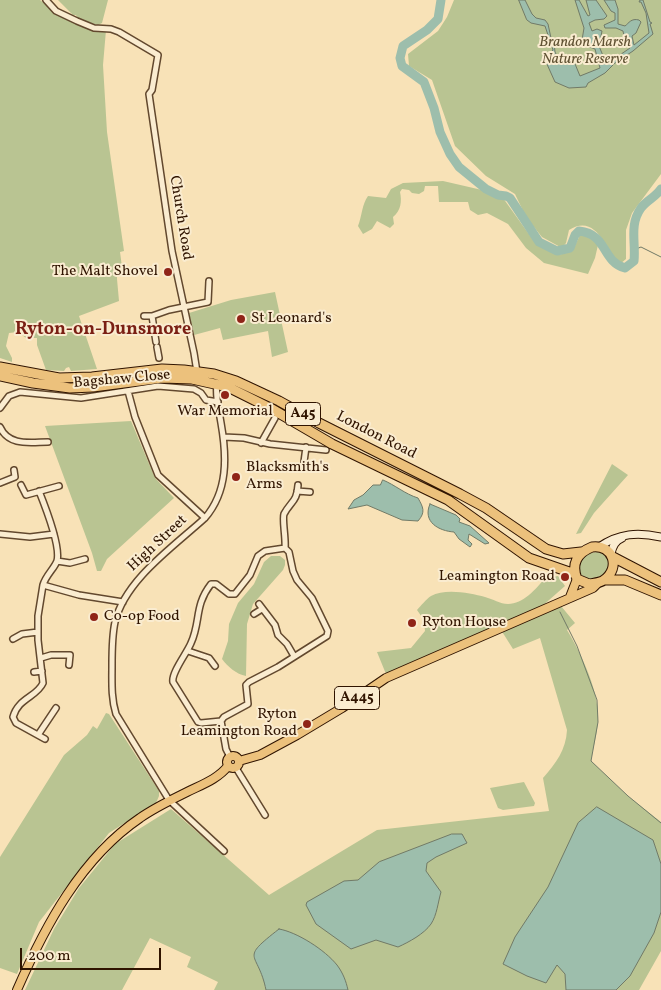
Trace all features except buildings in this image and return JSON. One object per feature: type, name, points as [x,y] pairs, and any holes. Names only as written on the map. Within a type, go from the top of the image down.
[{"type":"highway","name":"London Road","points":[[0,367],[59,378],[92,378],[162,369],[196,371],[236,381],[279,400],[327,427],[486,508],[552,552],[563,554],[581,552]]},
{"type":"highway","name":"London Road","points":[[0,376],[33,384],[70,388],[93,388],[162,378],[217,384],[238,391],[332,444],[448,500],[529,558],[576,576]]},
{"type":"highway","points":[[661,582],[599,547],[592,547],[581,552],[574,564],[576,576],[589,584],[602,581],[625,580],[661,595]]},
{"type":"highway","points":[[602,581],[612,570],[612,555]]},
{"type":"main road","points":[[570,597],[576,576]]},
{"type":"main road","name":"A445","points":[[17,990],[33,954],[52,920],[79,879],[114,838],[140,817],[169,800],[215,778],[235,765],[260,755],[297,735],[342,708],[386,678],[593,588],[602,581]]},
{"type":"main road","points":[[230,757],[236,756],[235,765]]},
{"type":"street","name":"Church Road","points":[[46,0],[56,11],[94,28],[111,29],[119,32],[158,55],[152,90],[149,94],[170,234],[196,371]]},
{"type":"street","points":[[144,316],[152,316],[184,306],[208,302],[209,281]]},
{"type":"street","points":[[152,316],[159,358]]},
{"type":"street","points":[[196,371],[205,382]]},
{"type":"street","name":"High Street","points":[[217,384],[226,452],[222,485],[214,507],[140,577],[129,590],[116,621],[114,632],[112,699],[116,714],[169,800],[224,852]]},
{"type":"street","name":"Bagshaw Close","points":[[0,408],[7,398],[20,392],[81,398],[158,386],[183,387],[198,391],[209,402],[218,402]]},
{"type":"street","points":[[128,391],[137,422],[158,475],[204,518]]},
{"type":"street","points":[[261,443],[275,418]]},
{"type":"street","points":[[0,428],[4,435],[19,443],[48,442]]},
{"type":"street","points":[[224,437],[244,438],[261,443],[326,450]]},
{"type":"street","points":[[304,462],[306,447]]},
{"type":"street","points":[[0,483],[15,477],[14,470]]},
{"type":"street","points":[[21,485],[26,495],[59,486]]},
{"type":"street","points":[[285,548],[265,551],[258,556],[250,575],[235,594],[229,594],[216,584],[211,584],[200,600],[196,629],[188,651],[173,675],[173,682],[198,722],[221,720],[248,704],[246,686],[249,682],[278,667],[327,636],[328,631],[312,598],[297,580],[290,565],[289,552],[285,548],[284,515],[294,501],[298,488],[310,492]]},
{"type":"street","points":[[40,491],[54,534],[57,561],[45,579],[38,616],[44,680],[42,686],[22,701],[13,717],[16,723],[45,739]]},
{"type":"street","points":[[599,547],[613,539],[636,533],[661,536]]},
{"type":"street","points":[[0,534],[30,536],[54,534]]},
{"type":"street","points":[[612,555],[612,546],[617,540],[627,535]]},
{"type":"street","points":[[57,561],[70,563],[85,558]]},
{"type":"street","points":[[43,585],[79,595],[123,602]]},
{"type":"street","points":[[254,614],[260,607],[275,625],[278,635],[287,644],[294,656]]},
{"type":"street","points":[[13,639],[22,634],[38,632]]},
{"type":"street","points":[[188,651],[209,658],[214,666]]},
{"type":"street","points":[[41,658],[51,655],[70,655],[69,665]]},
{"type":"street","points":[[34,672],[42,671]]},
{"type":"street","points":[[38,735],[56,708]]},
{"type":"street","points":[[221,720],[226,749],[230,757]]},
{"type":"street","points":[[235,765],[265,815]]},
{"type":"green space","points":[[0,0],[40,0],[55,12],[106,30],[103,65],[107,132],[124,251],[120,252],[122,267],[117,275],[119,301],[79,316],[97,369],[71,371],[69,367],[64,371],[46,370],[37,345],[37,338],[26,338],[18,332],[9,333],[6,346],[12,362],[0,358]]},
{"type":"green space","points":[[58,0],[108,0],[102,23],[98,25],[78,19],[76,15],[73,15]]},
{"type":"green space","name":"Brandon Marsh Nature Reserve","points":[[454,0],[661,0],[661,174],[632,213],[626,230],[626,259],[620,264],[599,235],[587,226],[579,226],[569,230],[566,243],[562,248],[542,237],[526,217],[515,194],[486,176],[455,146],[432,80],[409,66],[408,54],[438,31],[447,17]]},
{"type":"green space","points":[[443,181],[482,190],[495,197],[503,198],[536,244],[559,255],[573,250],[580,235],[590,237],[598,245],[588,274],[544,263],[526,248],[508,224],[487,213],[478,215],[470,210],[468,202],[439,202],[438,186],[425,186],[424,191],[419,194],[402,189],[400,192],[400,206],[398,212],[393,217],[394,224],[390,228],[377,221],[372,229],[363,234],[358,226],[364,203],[368,196],[386,198],[391,189],[403,183]]},
{"type":"green space","points":[[275,292],[288,352],[272,357],[268,331],[223,340],[220,328],[194,335],[189,313],[231,300]]},
{"type":"green space","points":[[131,421],[155,478],[174,498],[107,559],[101,571],[97,571],[45,426]]},
{"type":"green space","points":[[612,464],[628,475],[594,513],[581,533],[576,534]]},
{"type":"green space","points":[[604,553],[609,558],[608,568],[602,576],[590,580],[580,574],[579,564],[585,554]]},
{"type":"green space","points":[[271,556],[280,556],[285,560],[285,565],[283,570],[253,604],[247,624],[246,676],[232,670],[222,659],[228,641],[229,624],[238,603],[254,584],[264,562]]},
{"type":"green space","points":[[558,576],[565,586],[540,608],[386,674],[377,652],[411,648],[425,631],[424,620],[417,610],[431,596],[443,592],[458,592],[479,595],[505,604],[514,603],[529,595],[545,578]]},
{"type":"green space","points":[[561,606],[575,623],[567,630],[584,662],[596,699],[598,722],[591,761],[628,796],[661,822],[661,951],[639,990],[214,990],[218,982],[187,967],[191,957],[150,938],[122,990],[25,990],[54,929],[79,888],[115,844],[171,809],[269,895],[377,830],[549,811],[543,778],[560,756],[565,744],[567,730],[540,638],[513,649],[501,630]]},
{"type":"green space","points":[[106,713],[109,714],[159,791],[159,796],[156,803],[109,833],[39,922],[17,974],[0,968],[0,857],[64,755],[87,735],[93,726],[97,729]]},
{"type":"green space","points":[[524,782],[535,803],[534,806],[503,810],[498,808],[490,788]]},
{"type":"shaded area","points":[[519,0],[525,0],[536,18],[545,20],[548,24],[558,58],[573,59],[580,76],[600,68],[595,49],[587,46],[582,40],[584,28],[575,0],[579,0],[588,16],[590,15],[586,0],[596,0],[607,16],[604,19],[589,23],[592,31],[597,29],[602,31],[599,46],[606,63],[630,48],[623,31],[616,28],[605,28],[604,25],[615,20],[615,13],[611,11],[604,0],[615,0],[618,9],[618,24],[625,26],[634,20],[641,22],[636,33],[632,36],[634,45],[649,33],[646,13],[641,2],[639,2],[643,0],[652,23],[650,24],[653,34],[605,73],[588,83],[586,87],[569,88],[555,82],[546,62],[546,58],[553,50],[545,26],[531,23],[527,20]]},
{"type":"shaded area","points":[[383,480],[418,498],[423,510],[418,521],[402,520],[367,505],[348,509],[354,500],[363,495],[373,485],[380,485]]},
{"type":"shaded area","points":[[430,504],[456,515],[460,519],[459,522],[470,526],[489,543],[485,544],[469,534],[468,540],[472,544],[470,547],[459,539],[454,532],[443,530],[433,524],[428,516]]},
{"type":"shaded area","points":[[597,807],[653,840],[661,864],[661,912],[654,933],[630,976],[616,990],[566,990],[565,974],[557,965],[546,983],[503,964],[515,937],[548,887],[578,823]]},
{"type":"shaded area","points":[[452,834],[462,834],[467,843],[427,863],[426,871],[441,892],[433,920],[428,928],[416,937],[398,947],[376,940],[351,949],[316,924],[306,905],[307,902],[344,881],[358,880],[379,862]]},
{"type":"shaded area","points":[[279,929],[310,942],[332,959],[344,977],[348,990],[266,990],[254,956],[259,946]]},
{"type":"waterway","points":[[441,0],[438,19],[427,30],[403,46],[400,58],[402,66],[424,82],[434,108],[440,132],[450,154],[459,167],[486,189],[510,198],[539,242],[557,251],[570,248],[575,235],[579,231],[588,233],[600,242],[617,265],[625,268],[634,261],[634,227],[637,214],[643,205],[661,189]]},
{"type":"waterway","points":[[636,249],[641,247],[661,257]]},
{"type":"waterway","points":[[560,612],[577,646],[597,700],[598,722],[591,761],[628,796],[661,823]]},
{"type":"place","name":"The Malt Shovel","points":[[168,272]]},
{"type":"place","name":"St Leonard's","points":[[241,319]]},
{"type":"place","name":"War Memorial","points":[[225,395]]},
{"type":"place","name":"Blacksmith's Arms","points":[[236,477]]},
{"type":"place","name":"Leamington Road","points":[[565,577]]},
{"type":"place","name":"Co-op Food","points":[[94,617]]},
{"type":"place","name":"Ryton House","points":[[412,623]]},
{"type":"place","name":"Ryton Leamington Road","points":[[307,724]]},
{"type":"district","name":"Ryton-on-Dunsmore","points":[[103,331]]}]
